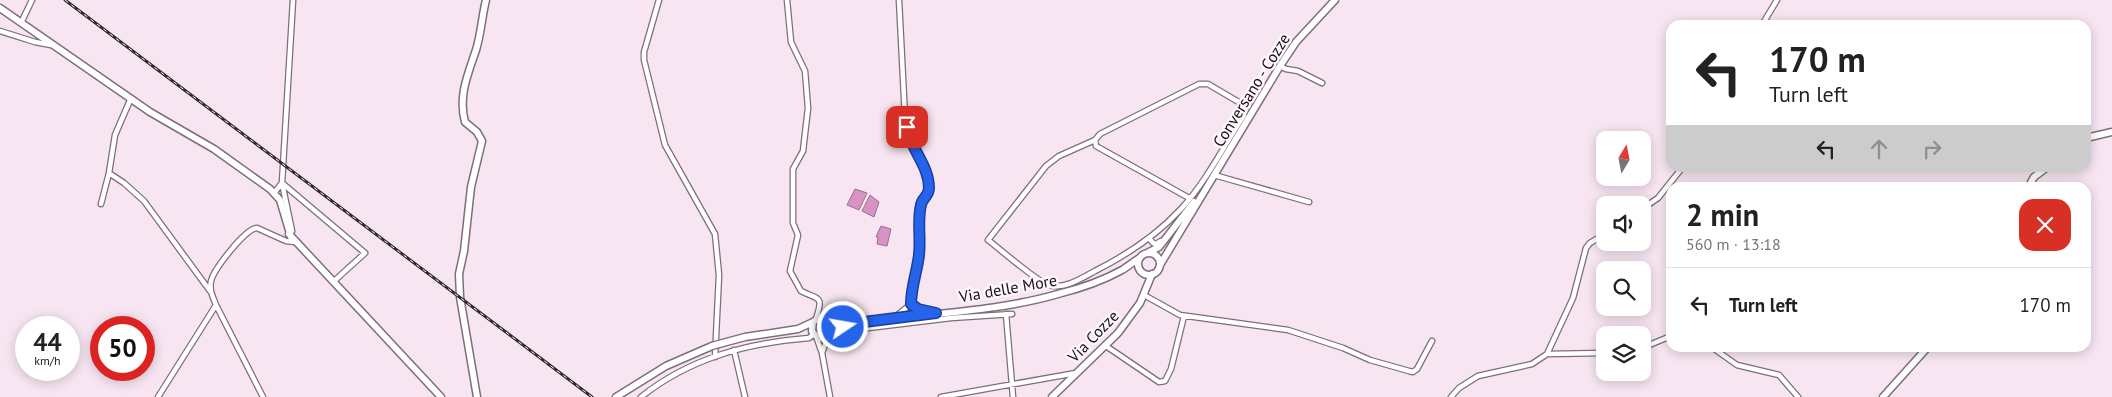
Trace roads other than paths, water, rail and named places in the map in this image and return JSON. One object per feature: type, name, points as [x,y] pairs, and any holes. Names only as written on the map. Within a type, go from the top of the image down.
[{"type":"main road","points":[[477,397],[460,297],[459,274],[464,251],[471,187],[482,141],[477,132],[464,122],[462,97],[467,74],[476,49],[486,0]]},
{"type":"main road","name":"Conversano - Cozze","points":[[1214,175],[1296,42],[1333,1]]},
{"type":"main road","points":[[0,8],[131,98],[214,150],[274,193],[280,200],[293,237],[440,397]]},
{"type":"main road","points":[[2091,137],[2112,132]]},
{"type":"main road","points":[[2031,182],[2041,172]]},
{"type":"main road","points":[[1122,270],[1138,260],[1142,254],[1159,247],[1214,175]]},
{"type":"main road","points":[[1122,270],[1152,274],[1158,271],[1214,175]]},
{"type":"main road","points":[[1149,252],[1158,258],[1160,265]]},
{"type":"main road","points":[[1138,260],[1145,291]]},
{"type":"main road","name":"Via delle More","points":[[864,322],[1038,300],[1061,294],[1122,270]]},
{"type":"main road","name":"Via Cozze","points":[[1052,397],[1106,346],[1133,314],[1152,274]]},
{"type":"main road","points":[[827,318],[832,326],[830,334]]},
{"type":"main road","points":[[616,397],[666,366],[712,346],[798,329],[815,320],[827,318],[834,321],[864,322]]},
{"type":"main road","points":[[814,334],[815,320]]},
{"type":"main road","points":[[798,329],[821,338],[837,329],[864,322]]},
{"type":"main road","points":[[1883,397],[1923,352]]},
{"type":"street","points":[[21,23],[32,0]]},
{"type":"street","points":[[210,291],[213,276],[220,264],[249,230],[257,228],[286,241],[293,237],[282,183],[292,0]]},
{"type":"street","points":[[659,0],[644,52],[644,60],[665,145],[715,234],[719,275],[715,357]]},
{"type":"street","points":[[788,0],[791,42],[805,71],[808,108],[803,151],[792,169],[793,223],[798,235],[790,271],[801,291],[817,296],[820,308],[827,318]]},
{"type":"street","points":[[893,319],[911,304],[911,290],[917,272],[919,254],[920,205],[928,193],[929,186],[922,162],[908,137],[905,117],[899,0]]},
{"type":"street","points":[[1765,20],[1777,0]]},
{"type":"street","points":[[0,31],[35,42],[56,46]]},
{"type":"street","points":[[1280,66],[1298,71],[1322,83]]},
{"type":"street","points":[[1199,84],[1208,84],[1242,104],[1244,108],[1244,114],[1182,208],[1150,238],[1129,253],[1083,278],[1065,285],[1056,286],[1044,283],[988,240],[1046,166],[1060,156],[1095,140],[1100,134],[1199,84]]},
{"type":"street","points":[[101,204],[109,173],[115,135],[131,98]]},
{"type":"street","points":[[1095,140],[1096,146],[1189,198]]},
{"type":"street","points":[[1671,182],[1679,172]]},
{"type":"street","points":[[109,173],[124,183],[144,202],[210,291],[263,397]]},
{"type":"street","points":[[1214,175],[1309,202]]},
{"type":"street","points":[[274,193],[282,183]]},
{"type":"street","points":[[282,183],[365,253],[333,282]]},
{"type":"street","points":[[1651,203],[1666,188]]},
{"type":"street","points":[[1150,238],[1153,243],[1160,243],[1186,213]]},
{"type":"street","points":[[1548,354],[1573,298],[1586,248],[1596,239]]},
{"type":"street","points":[[1129,253],[1138,260]]},
{"type":"street","points":[[1129,253],[1130,264]]},
{"type":"street","points":[[1145,291],[1184,316],[1288,330],[1343,348],[1370,360],[1413,372],[1417,369],[1432,341]]},
{"type":"street","points":[[158,397],[216,304]]},
{"type":"street","points":[[911,304],[918,309],[936,313]]},
{"type":"street","points":[[815,320],[820,308]]},
{"type":"street","points":[[1006,314],[1013,397]]},
{"type":"street","points":[[822,353],[830,334],[952,318],[1012,314]]},
{"type":"street","points":[[1106,346],[1159,382],[1165,381],[1171,369],[1184,316]]},
{"type":"street","points":[[641,397],[674,375],[734,350],[769,342],[809,338],[814,334],[822,353],[830,397]]},
{"type":"street","points":[[1651,344],[1666,338]]},
{"type":"street","points":[[734,350],[745,397]]},
{"type":"street","points":[[1718,352],[1737,366],[1779,375],[1798,397]]},
{"type":"street","points":[[1451,397],[1459,388],[1478,376],[1532,364],[1548,354],[1596,353]]},
{"type":"street","points":[[941,397],[1078,372]]},
{"type":"railway","points":[[65,0],[592,397]]}]
